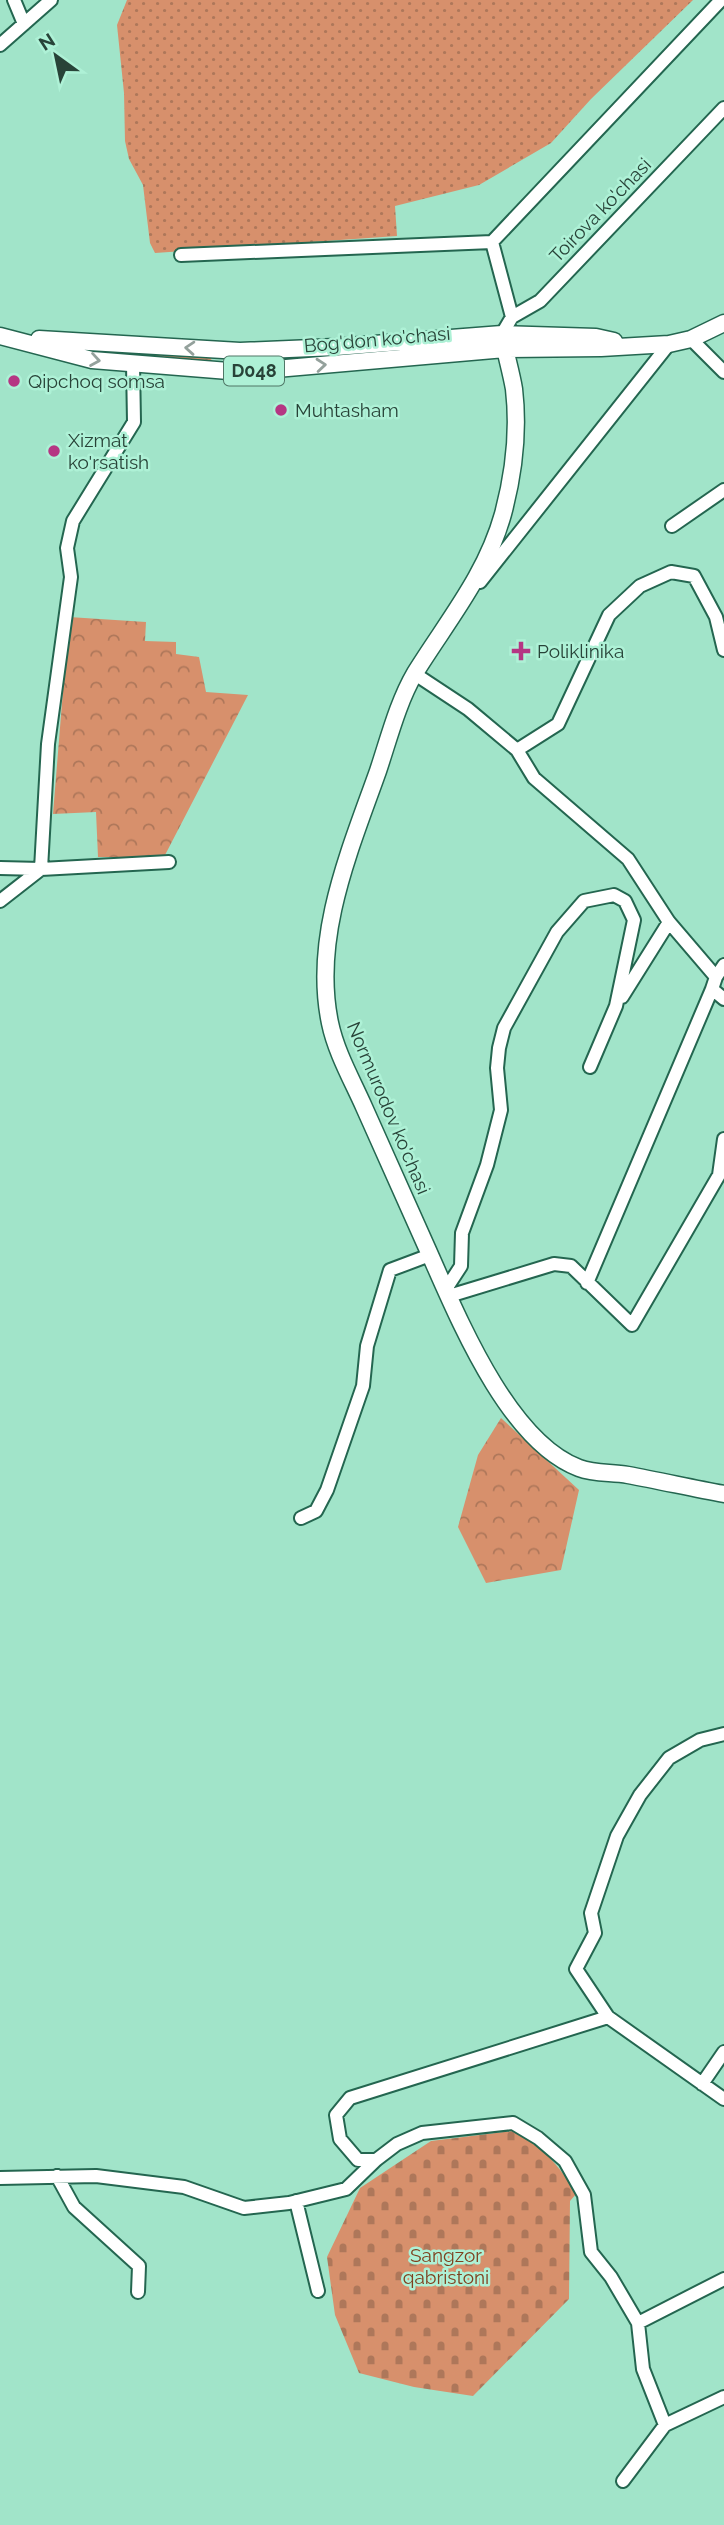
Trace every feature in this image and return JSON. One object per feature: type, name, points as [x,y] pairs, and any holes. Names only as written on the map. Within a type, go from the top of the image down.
[{"type":"main road","name":"D048","points":[[503,342],[596,337],[635,346],[669,344],[691,339],[724,323]]},
{"type":"main road","name":"Bog'don ko'chasi","points":[[2,332],[240,351],[503,342]]},
{"type":"main road","name":"Bog'don ko'chasi","points":[[2,332],[92,360],[241,372],[503,342]]},
{"type":"main road","name":"Normurodov ko'chasi","points":[[503,342],[515,404],[516,446],[512,474],[494,540],[484,565],[405,693],[342,873],[328,950],[327,1000],[330,1024],[337,1046],[430,1255],[486,1370],[503,1398],[540,1443],[563,1461],[592,1473],[623,1474],[724,1494]]},
{"type":"main road","points":[[240,351],[231,362],[236,370],[241,372]]},
{"type":"street","points":[[14,0],[24,24]]},
{"type":"street","points":[[0,45],[51,0]]},
{"type":"street","points":[[181,256],[492,242],[720,0]]},
{"type":"street","name":"Toirova ko'chasi","points":[[503,342],[512,317],[540,301],[724,108]]},
{"type":"street","points":[[492,242],[512,317]]},
{"type":"street","points":[[691,339],[724,372]]},
{"type":"street","points":[[463,603],[669,344]]},
{"type":"street","points":[[0,901],[41,869],[48,744],[71,577],[66,548],[74,521],[134,422],[133,364]]},
{"type":"street","points":[[672,526],[724,490]]},
{"type":"street","points":[[517,750],[558,723],[609,615],[640,586],[671,572],[694,576],[716,617],[724,650]]},
{"type":"street","points":[[415,674],[468,709],[517,750],[534,778],[628,859],[724,999]]},
{"type":"street","points":[[0,868],[41,869],[169,862]]},
{"type":"street","points":[[448,1292],[461,1266],[462,1233],[487,1165],[501,1110],[497,1068],[504,1028],[557,932],[584,901],[614,895],[625,901],[634,920],[616,1006]]},
{"type":"street","points":[[590,1067],[616,1006],[669,922]]},
{"type":"street","points":[[587,1283],[724,965]]},
{"type":"street","points":[[448,1292],[554,1264],[571,1266],[632,1325],[719,1175],[724,1139]]},
{"type":"street","points":[[301,1518],[317,1510],[327,1490],[363,1386],[367,1346],[390,1270],[430,1255]]},
{"type":"street","points":[[724,1734],[700,1740],[669,1758],[640,1795],[617,1836],[591,1913],[595,1933],[576,1969],[608,2017],[724,2099]]},
{"type":"street","points":[[376,2160],[358,2160],[340,2139],[337,2115],[350,2098],[608,2017]]},
{"type":"street","points":[[702,2084],[724,2052]]},
{"type":"street","points":[[0,2178],[96,2176],[184,2187],[244,2208],[296,2201],[346,2189],[397,2144],[422,2133],[513,2123],[538,2138],[565,2161],[584,2195],[591,2252],[611,2277],[638,2323],[643,2369],[665,2425]]},
{"type":"street","points":[[57,2176],[74,2207],[139,2266],[138,2292]]},
{"type":"street","points":[[296,2201],[318,2291]]},
{"type":"street","points":[[638,2323],[724,2279]]},
{"type":"street","points":[[623,2482],[665,2425],[724,2398]]},
{"type":"green space","points":[[127,0],[693,0],[591,99],[551,143],[479,185],[395,206],[397,236],[155,253],[150,243],[143,185],[129,159],[125,141],[124,93],[117,25]]},
{"type":"green space","points":[[99,349],[210,357],[212,361],[208,363],[100,354]]},
{"type":"green space","points":[[69,617],[146,622],[145,641],[176,642],[176,654],[199,657],[206,692],[248,695],[164,857],[98,857],[96,812],[53,814]]},
{"type":"green space","points":[[501,1418],[579,1490],[561,1570],[486,1583],[458,1527],[478,1455]]},
{"type":"green space","name":"Sangzor qabristoni","points":[[512,2131],[534,2144],[549,2158],[577,2193],[570,2201],[569,2299],[473,2396],[414,2387],[359,2373],[335,2315],[327,2257],[360,2188],[431,2141]]},
{"type":"place","name":"Qipchoq somsa","points":[[14,381]]},
{"type":"place","name":"Muhtasham","points":[[281,410]]},
{"type":"place","name":"Xizmat ko'rsatish","points":[[54,451]]},
{"type":"place","name":"Poliklinika","points":[[521,651]]}]
